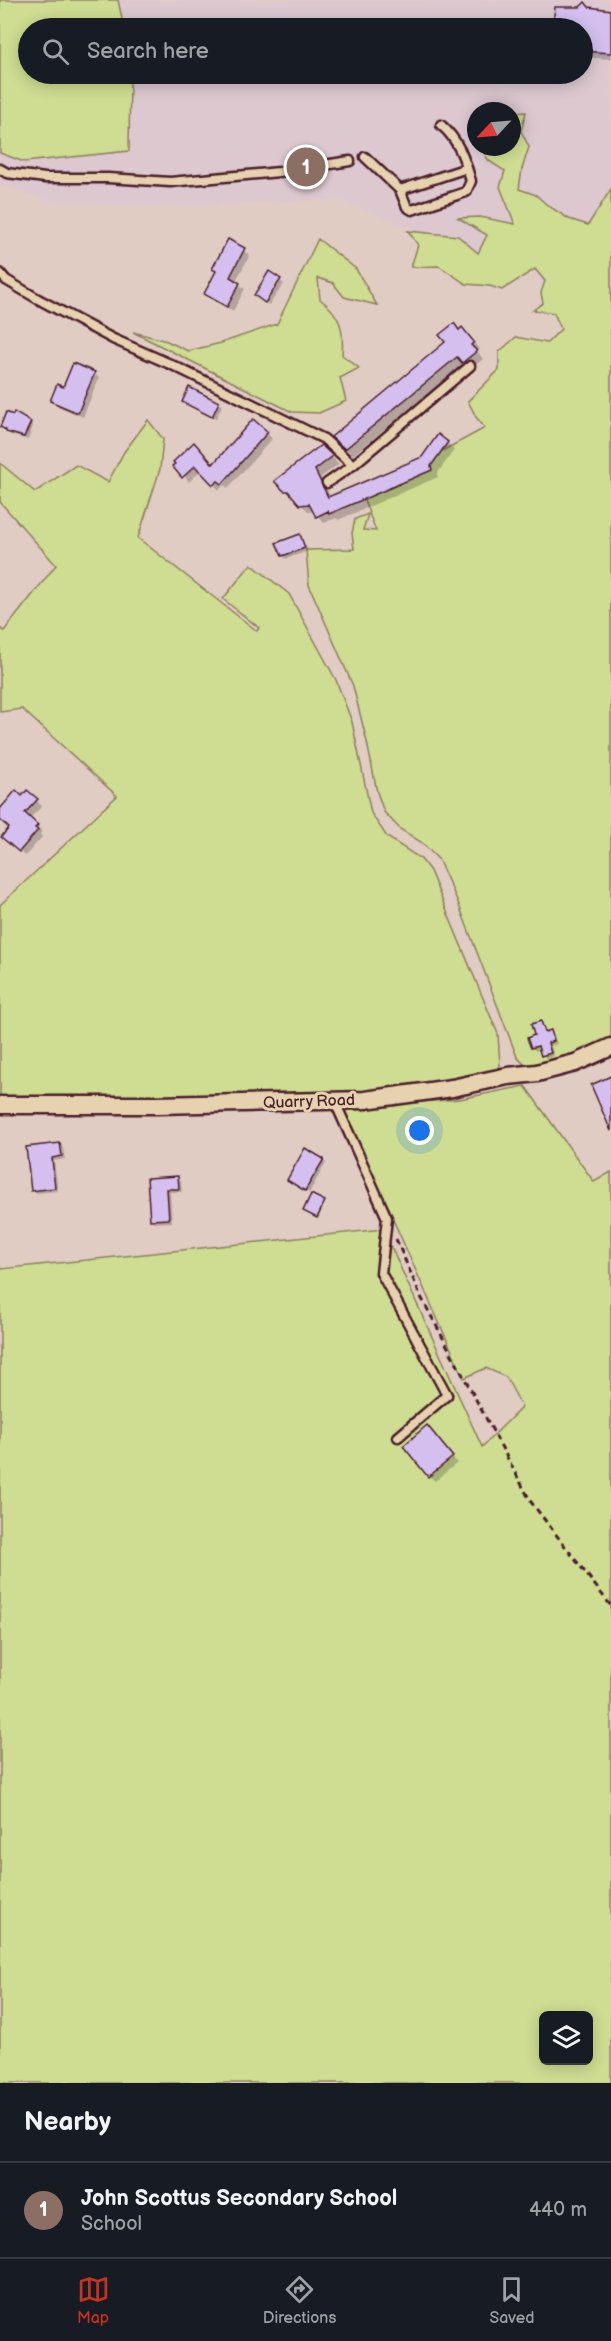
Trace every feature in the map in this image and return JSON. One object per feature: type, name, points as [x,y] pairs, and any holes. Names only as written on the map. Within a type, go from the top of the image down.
[{"type":"street","name":"Quarry Road","points":[[0,1105],[158,1105],[365,1100],[537,1073],[575,1064],[611,1047]]},
{"type":"lane","points":[[365,157],[400,190],[407,207],[412,210],[466,192],[471,181],[467,168],[452,134],[441,125]]},
{"type":"lane","points":[[0,169],[7,173],[45,178],[108,178],[170,182],[279,172],[350,161]]},
{"type":"lane","points":[[400,190],[467,168]]},
{"type":"lane","points":[[0,273],[6,280],[38,299],[113,339],[170,364],[324,439],[353,465]]},
{"type":"lane","points":[[327,483],[353,465],[470,366]]},
{"type":"lane","points":[[335,1102],[387,1218],[381,1273],[447,1395],[398,1437]]},
{"type":"path","points":[[387,1218],[421,1298],[531,1502],[611,1606]]},
{"type":"shaded area","points":[[0,0],[611,0],[611,290],[570,324],[530,268],[468,282],[410,228],[337,200],[148,208],[56,202],[0,186]]},
{"type":"green space","points":[[0,0],[118,0],[122,18],[18,18],[18,84],[130,84],[129,151],[24,162],[0,153]]},
{"type":"green space","points":[[521,112],[526,112],[521,131]]},
{"type":"green space","points":[[521,131],[529,147],[519,189],[536,195],[569,219],[588,225],[611,189],[611,1040],[558,1063],[528,1068],[517,1057],[457,900],[438,859],[421,842],[400,829],[384,812],[377,792],[353,686],[309,585],[306,550],[354,549],[352,533],[355,519],[368,514],[363,530],[376,531],[363,498],[386,481],[485,428],[468,401],[499,370],[499,352],[516,337],[547,343],[561,329],[554,313],[533,310],[543,303],[541,293],[545,281],[535,269],[502,290],[490,286],[466,284],[439,266],[411,267],[418,245],[408,231],[458,236],[478,253],[487,235],[458,218],[480,217],[515,224],[500,187],[505,171],[489,161],[486,156],[521,156]]},
{"type":"green space","points":[[318,239],[356,269],[377,305],[344,297],[333,283],[318,278],[320,299],[333,311],[340,323],[342,355],[359,368],[340,378],[346,401],[319,413],[292,412],[133,332],[167,341],[188,351],[221,343],[277,324]]},
{"type":"green space","points":[[148,420],[163,439],[160,469],[138,538],[257,631],[259,628],[223,599],[251,564],[289,594],[336,680],[352,722],[371,813],[387,837],[421,859],[430,871],[498,1034],[500,1066],[493,1074],[383,1093],[222,1098],[0,1098],[0,905],[117,796],[22,709],[0,712],[0,628],[4,631],[56,565],[0,502],[0,463],[35,492],[76,465],[108,482],[124,452]]},
{"type":"green space","points":[[525,1086],[594,1182],[611,1172],[611,2083],[0,2083],[0,1266],[1,1269],[383,1229],[482,1447],[522,1407],[506,1377],[486,1368],[464,1378],[343,1108],[460,1099]]},
{"type":"building","points":[[585,2],[589,7],[611,10],[611,53],[593,52],[593,18],[554,18],[555,7],[580,7]]},
{"type":"building","points":[[228,239],[245,248],[230,277],[240,283],[227,307],[204,294],[216,271],[212,269]]},
{"type":"building","points":[[269,271],[281,279],[265,303],[254,295]]},
{"type":"building","points":[[454,323],[459,330],[462,327],[474,342],[471,345],[477,351],[462,363],[457,357],[345,449],[331,437],[445,342],[439,335]]},
{"type":"building","points":[[73,363],[95,372],[78,413],[50,401],[57,384],[63,387]]},
{"type":"building","points":[[189,387],[219,402],[212,417],[182,402]]},
{"type":"building","points":[[6,412],[13,415],[14,412],[31,422],[24,437],[6,432],[0,427]]},
{"type":"building","points":[[253,419],[268,432],[222,484],[218,481],[213,485],[195,466],[182,478],[172,466],[175,464],[173,462],[194,442],[213,464]]},
{"type":"building","points":[[438,434],[448,442],[431,466],[432,470],[329,514],[328,511],[316,517],[309,504],[300,505],[288,491],[284,491],[274,481],[321,445],[333,456],[315,470],[328,497],[422,457]]},
{"type":"building","points":[[300,534],[305,548],[282,556],[276,543]]},
{"type":"building","points":[[16,790],[22,796],[27,790],[38,799],[25,813],[38,825],[35,828],[38,830],[19,852],[1,837],[9,828],[0,820],[0,809]]},
{"type":"building","points":[[541,1021],[545,1032],[551,1030],[554,1041],[548,1043],[551,1053],[541,1056],[538,1046],[531,1048],[527,1038],[534,1035],[531,1024]]},
{"type":"building","points":[[611,1076],[611,1131],[591,1085]]},
{"type":"building","points":[[60,1143],[62,1156],[52,1158],[55,1188],[31,1191],[26,1147]]},
{"type":"building","points":[[305,1148],[324,1159],[305,1191],[287,1180]]},
{"type":"building","points":[[178,1176],[179,1189],[167,1189],[169,1219],[150,1220],[147,1178]]},
{"type":"building","points":[[311,1194],[325,1201],[317,1218],[303,1211]]},
{"type":"building","points":[[427,1425],[453,1457],[428,1477],[403,1446]]},
{"type":"place","name":"John Scottus Secondary School","points":[[306,167]]}]
